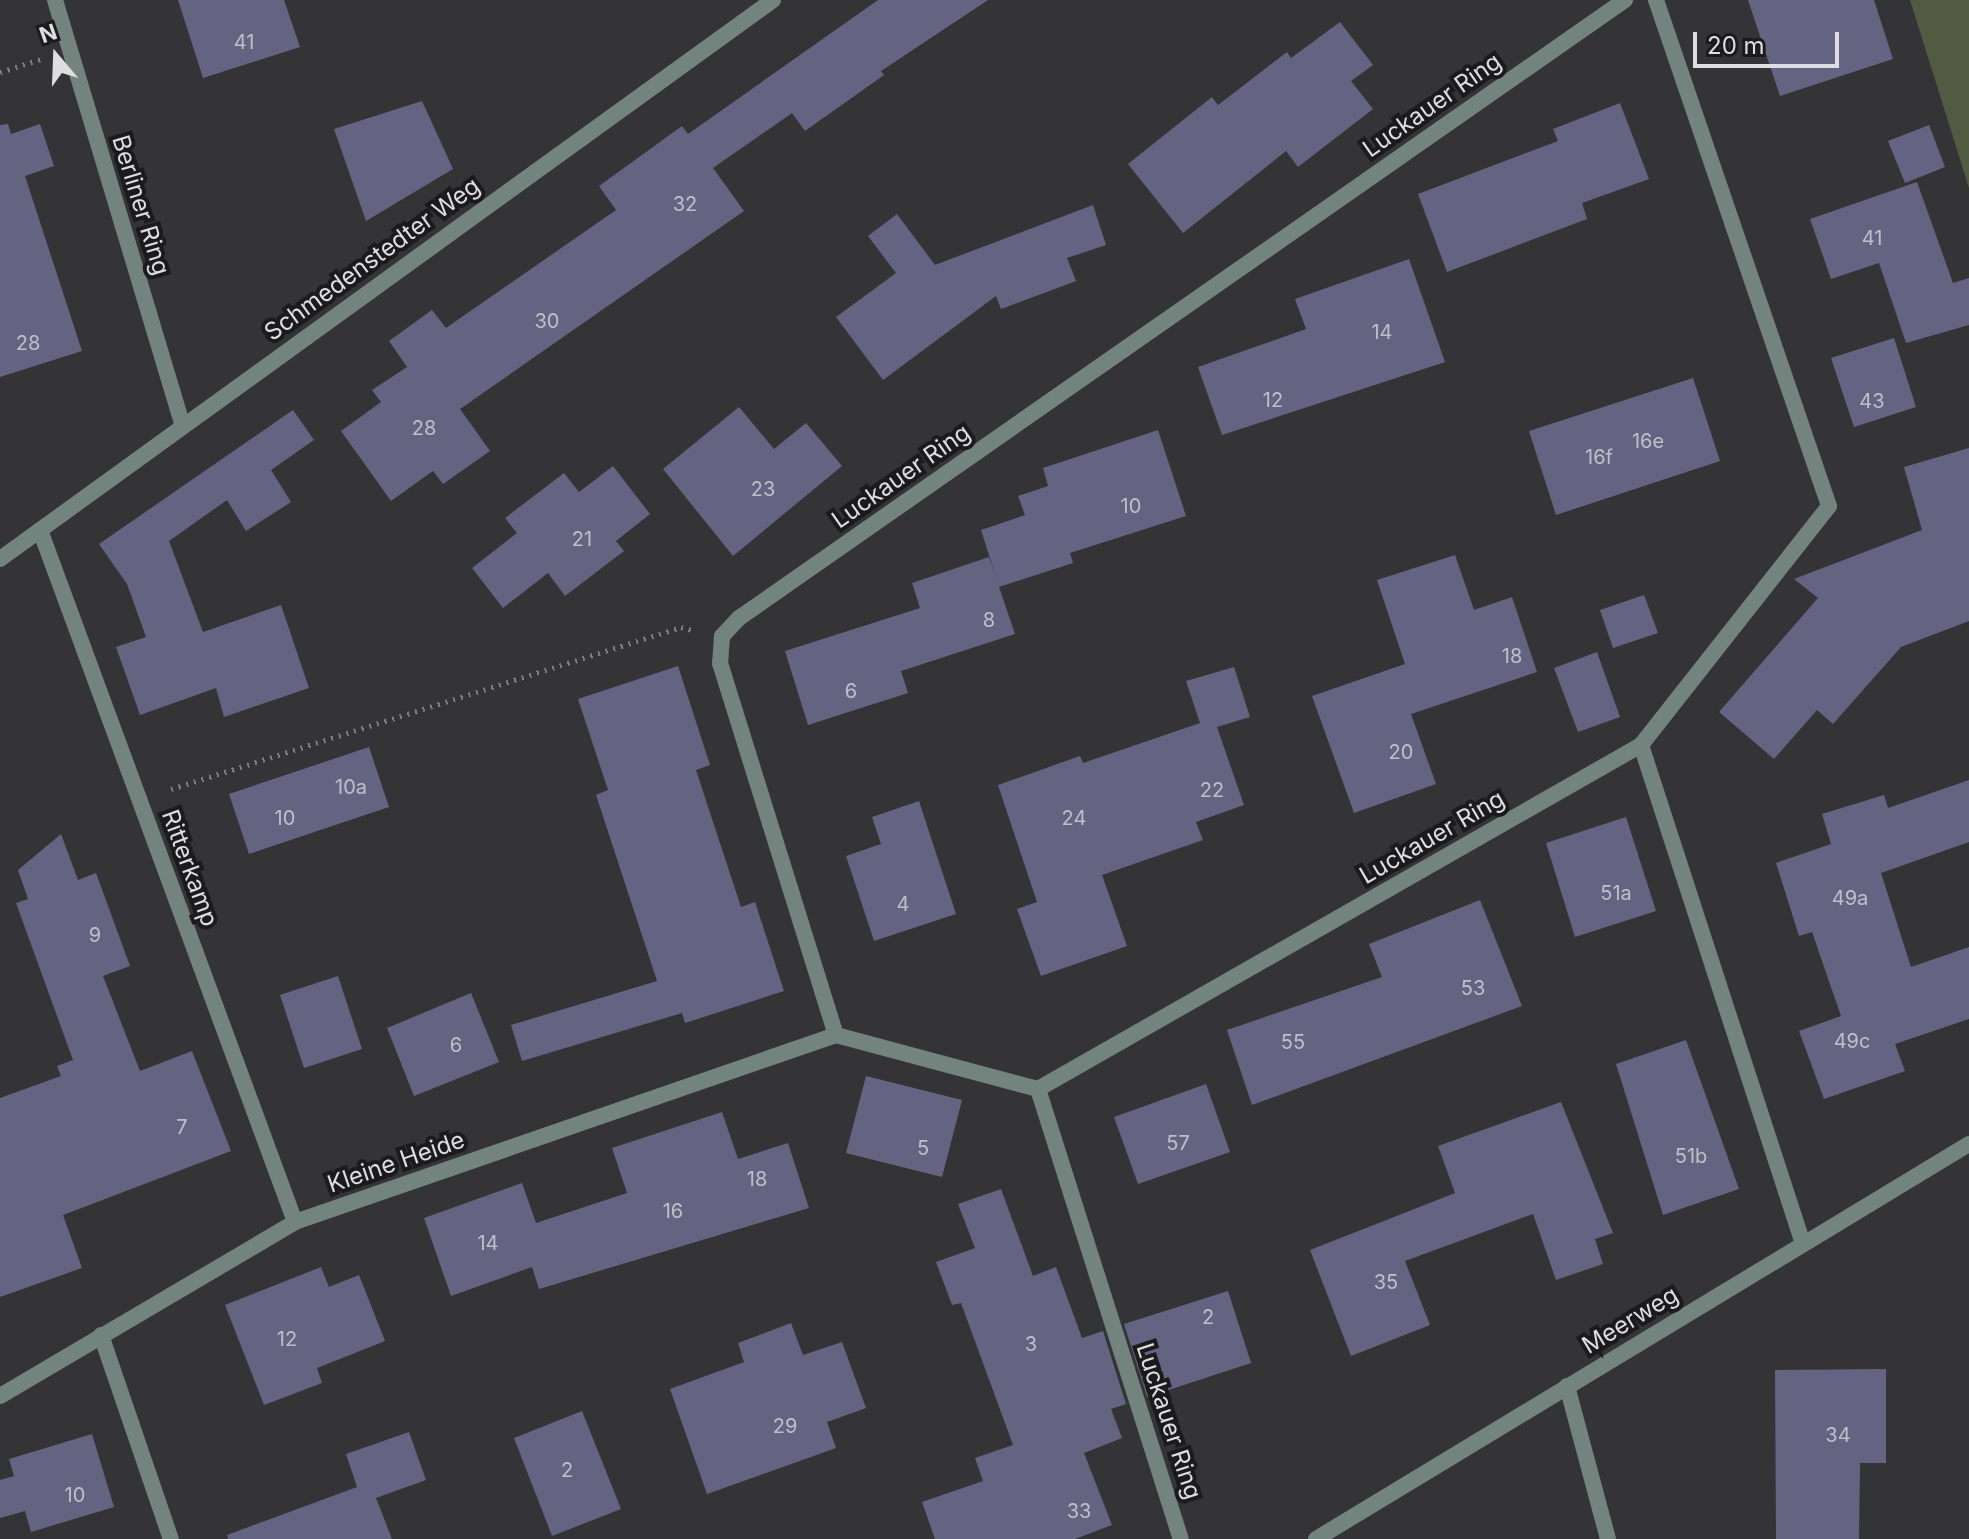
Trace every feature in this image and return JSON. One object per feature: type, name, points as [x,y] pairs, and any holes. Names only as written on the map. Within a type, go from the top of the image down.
[{"type":"street","name":"Berliner Ring","points":[[55,0],[182,424]]},
{"type":"street","name":"Schmedenstedter Weg","points":[[0,559],[182,424],[773,0]]},
{"type":"street","name":"Luckauer Ring","points":[[722,636],[752,609],[1625,0]]},
{"type":"street","name":"Luckauer Ring","points":[[1181,1539],[1038,1089],[1641,745],[1829,506],[1656,0]]},
{"type":"street","name":"Ritterkamp","points":[[40,530],[295,1222]]},
{"type":"street","points":[[722,636],[720,663],[836,1035],[1038,1089]]},
{"type":"street","points":[[1641,745],[1803,1244]]},
{"type":"street","name":"Kleine Heide","points":[[0,1396],[295,1222],[836,1035]]},
{"type":"street","name":"Meerweg","points":[[1316,1539],[1969,1144]]},
{"type":"street","points":[[101,1335],[171,1539]]},
{"type":"street","points":[[1567,1386],[1608,1539]]},
{"type":"path","points":[[0,72],[69,50]]},
{"type":"path","points":[[139,799],[681,627],[722,636]]},
{"type":"green space","points":[[1910,0],[1969,0],[1969,188]]},
{"type":"building","points":[[178,0],[284,0],[300,47],[203,78]]},
{"type":"building","points":[[878,0],[988,0],[881,71],[884,75],[805,131],[792,113],[713,168],[744,211],[460,409],[490,451],[443,484],[433,471],[391,501],[341,431],[381,402],[372,390],[407,367],[389,341],[432,310],[446,328],[616,210],[599,186],[682,126],[688,134]]},
{"type":"building","points":[[1748,0],[1874,0],[1893,59],[1780,96]]},
{"type":"building","points":[[1340,22],[1373,65],[1351,81],[1373,109],[1298,167],[1286,151],[1183,233],[1128,164],[1212,97],[1218,105],[1287,52],[1291,58]]},
{"type":"building","points":[[422,101],[453,169],[366,221],[334,129]]},
{"type":"building","points":[[1620,103],[1649,179],[1582,203],[1587,219],[1447,272],[1418,194],[1558,141],[1553,129]]},
{"type":"building","points":[[8,124],[11,134],[40,124],[54,166],[25,176],[82,351],[0,377],[0,125]]},
{"type":"building","points":[[1929,125],[1945,167],[1905,183],[1888,141]]},
{"type":"building","points":[[1917,182],[1953,283],[1969,278],[1969,325],[1906,343],[1879,263],[1831,279],[1810,219]]},
{"type":"building","points":[[1093,205],[1106,245],[1067,258],[1076,281],[1001,309],[996,296],[883,380],[836,317],[896,273],[868,236],[897,214],[935,265]]},
{"type":"building","points":[[1409,259],[1445,362],[1222,435],[1198,367],[1306,329],[1295,299]]},
{"type":"building","points":[[1894,338],[1916,407],[1854,427],[1831,358]]},
{"type":"building","points":[[1693,378],[1720,461],[1556,515],[1529,431]]},
{"type":"building","points":[[739,407],[774,449],[806,423],[842,466],[733,556],[663,469]]},
{"type":"building","points":[[293,410],[314,440],[271,470],[291,502],[246,531],[227,500],[169,541],[203,632],[281,605],[309,688],[224,717],[216,688],[140,715],[116,647],[146,637],[127,584],[99,544]]},
{"type":"building","points":[[1158,430],[1186,516],[1070,553],[1073,563],[999,587],[1015,634],[901,671],[908,693],[808,725],[785,651],[920,608],[912,583],[989,557],[997,580],[981,530],[1025,515],[1018,496],[1048,486],[1043,468]]},
{"type":"building","points":[[1969,448],[1969,621],[1901,647],[1833,724],[1817,710],[1774,759],[1719,712],[1818,598],[1794,579],[1922,530],[1904,467]]},
{"type":"building","points":[[613,466],[650,514],[616,541],[624,551],[565,596],[548,573],[503,608],[472,568],[517,533],[505,518],[564,473],[579,492]]},
{"type":"building","points":[[1455,555],[1474,610],[1512,597],[1537,672],[1411,714],[1436,784],[1354,813],[1312,696],[1405,664],[1377,580]]},
{"type":"building","points":[[1644,595],[1658,633],[1613,648],[1600,610]]},
{"type":"building","points":[[1597,652],[1620,717],[1578,732],[1554,668]]},
{"type":"building","points":[[678,666],[710,765],[696,770],[741,907],[755,902],[784,991],[685,1023],[682,1013],[522,1061],[511,1025],[657,981],[596,795],[608,790],[578,699]]},
{"type":"building","points":[[1234,667],[1250,717],[1217,727],[1244,805],[1196,822],[1203,840],[1102,875],[1127,946],[1041,976],[1017,909],[1037,902],[998,785],[1080,756],[1083,763],[1200,723],[1186,681]]},
{"type":"building","points":[[369,747],[389,807],[249,854],[229,794]]},
{"type":"building","points":[[1969,780],[1969,842],[1881,873],[1911,967],[1969,947],[1969,1019],[1895,1044],[1905,1071],[1824,1099],[1799,1031],[1841,1016],[1812,932],[1799,936],[1776,863],[1831,844],[1822,814],[1884,795],[1888,808]]},
{"type":"building","points":[[919,801],[956,914],[874,941],[846,856],[881,844],[872,817]]},
{"type":"building","points":[[1626,817],[1656,911],[1575,937],[1546,843]]},
{"type":"building","points":[[61,834],[78,880],[96,873],[130,966],[103,976],[140,1071],[192,1051],[231,1151],[63,1215],[82,1268],[0,1297],[0,1098],[61,1076],[57,1066],[73,1060],[16,903],[28,899],[18,870]]},
{"type":"building","points":[[1480,900],[1522,1006],[1252,1105],[1227,1030],[1382,977],[1369,944]]},
{"type":"building","points":[[338,976],[362,1049],[304,1068],[280,995]]},
{"type":"building","points":[[471,993],[499,1062],[414,1096],[387,1028]]},
{"type":"building","points":[[1686,1040],[1739,1189],[1663,1215],[1616,1064]]},
{"type":"building","points":[[866,1076],[962,1100],[942,1177],[846,1153]]},
{"type":"building","points":[[1206,1084],[1230,1152],[1138,1184],[1114,1117]]},
{"type":"building","points":[[1561,1102],[1613,1233],[1595,1239],[1603,1264],[1556,1280],[1533,1214],[1405,1261],[1430,1325],[1351,1356],[1310,1250],[1455,1193],[1438,1146]]},
{"type":"building","points":[[722,1112],[738,1159],[788,1143],[809,1208],[539,1289],[532,1267],[451,1296],[424,1218],[522,1183],[536,1223],[627,1193],[612,1148]]},
{"type":"building","points":[[1001,1189],[1033,1276],[1056,1267],[1082,1338],[1103,1331],[1126,1404],[1111,1409],[1122,1438],[1084,1453],[1112,1525],[1075,1539],[935,1539],[922,1502],[983,1481],[975,1458],[1013,1445],[961,1303],[952,1305],[936,1262],[975,1248],[958,1204]]},
{"type":"building","points":[[321,1267],[329,1287],[359,1275],[385,1341],[317,1368],[322,1383],[264,1405],[225,1305]]},
{"type":"building","points":[[1228,1291],[1251,1363],[1147,1397],[1124,1324]]},
{"type":"building","points":[[791,1323],[803,1355],[842,1342],[866,1408],[827,1422],[836,1448],[707,1494],[670,1389],[744,1362],[738,1343]]},
{"type":"building","points":[[1886,1369],[1886,1463],[1860,1463],[1859,1539],[1776,1539],[1775,1370]]},
{"type":"building","points":[[582,1411],[621,1509],[552,1536],[514,1438]]},
{"type":"building","points":[[409,1432],[426,1480],[376,1498],[392,1539],[228,1539],[227,1535],[357,1487],[346,1454]]},
{"type":"building","points":[[92,1434],[114,1507],[31,1532],[25,1511],[0,1518],[0,1480],[14,1476],[9,1459]]}]
